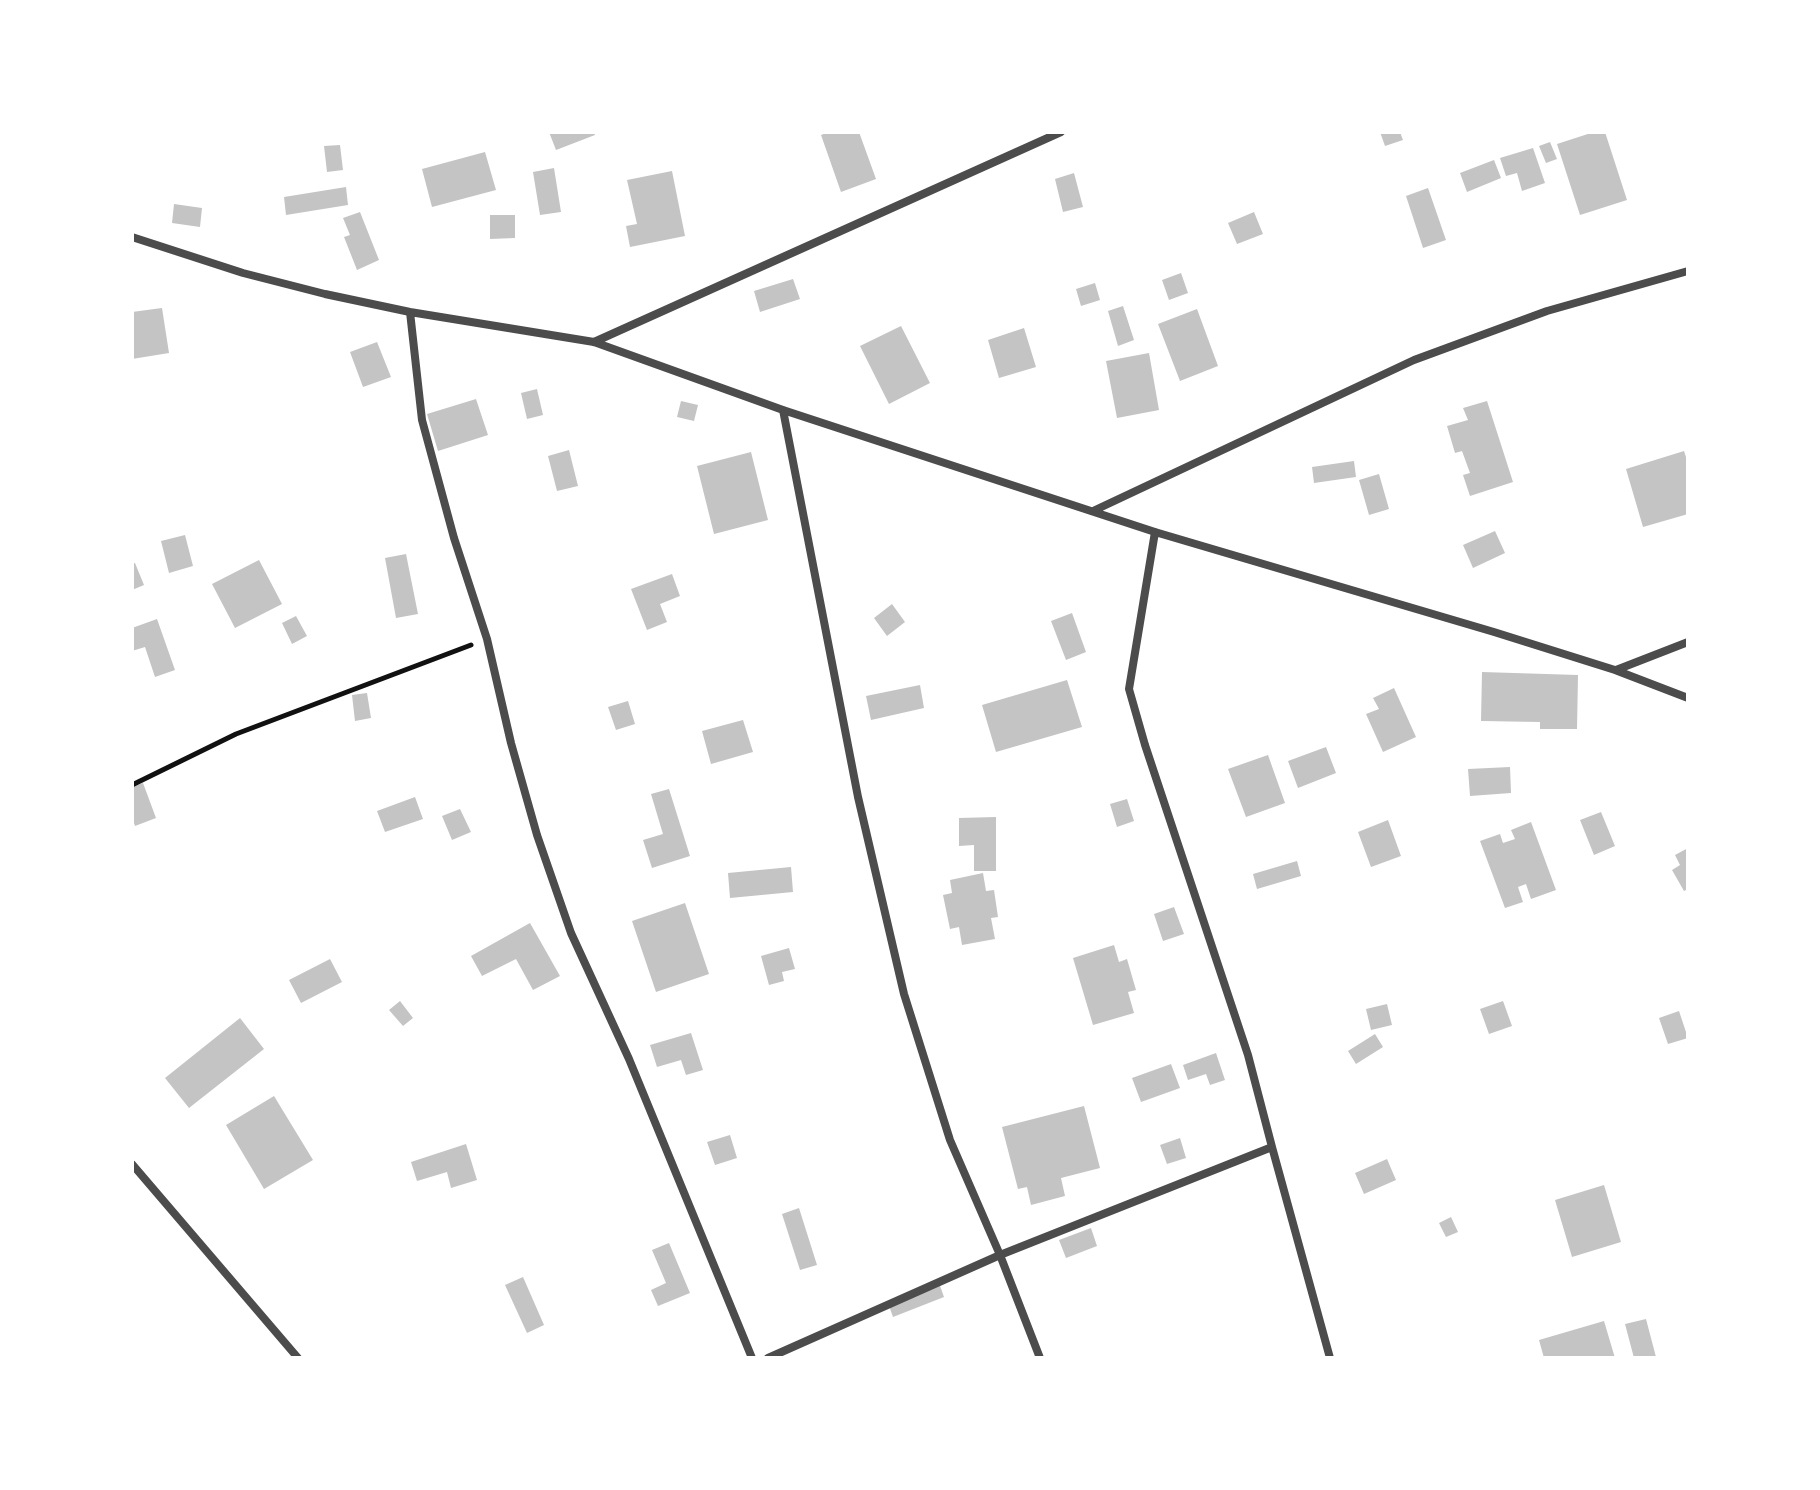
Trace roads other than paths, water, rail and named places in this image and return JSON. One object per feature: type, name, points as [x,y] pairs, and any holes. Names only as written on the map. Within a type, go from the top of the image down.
[{"type":"street","points":[[594,342],[1061,132]]},
{"type":"street","points":[[132,237],[243,273],[325,294],[410,312],[594,342],[783,410],[1155,532],[1615,670],[1688,698]]},
{"type":"street","points":[[1093,511],[1414,360],[1547,311],[1688,271]]},
{"type":"street","points":[[410,312],[422,420],[454,538],[487,639],[524,789],[571,933],[629,1059],[752,1358]]},
{"type":"street","points":[[783,410],[858,797],[904,994],[950,1140],[1040,1358]]},
{"type":"street","points":[[1155,532],[1129,689],[1248,1055],[1330,1358]]},
{"type":"street","points":[[1615,670],[1688,642]]},
{"type":"street","points":[[768,1358],[1000,1255],[1272,1147]]},
{"type":"street","points":[[132,1164],[298,1358]]}]
